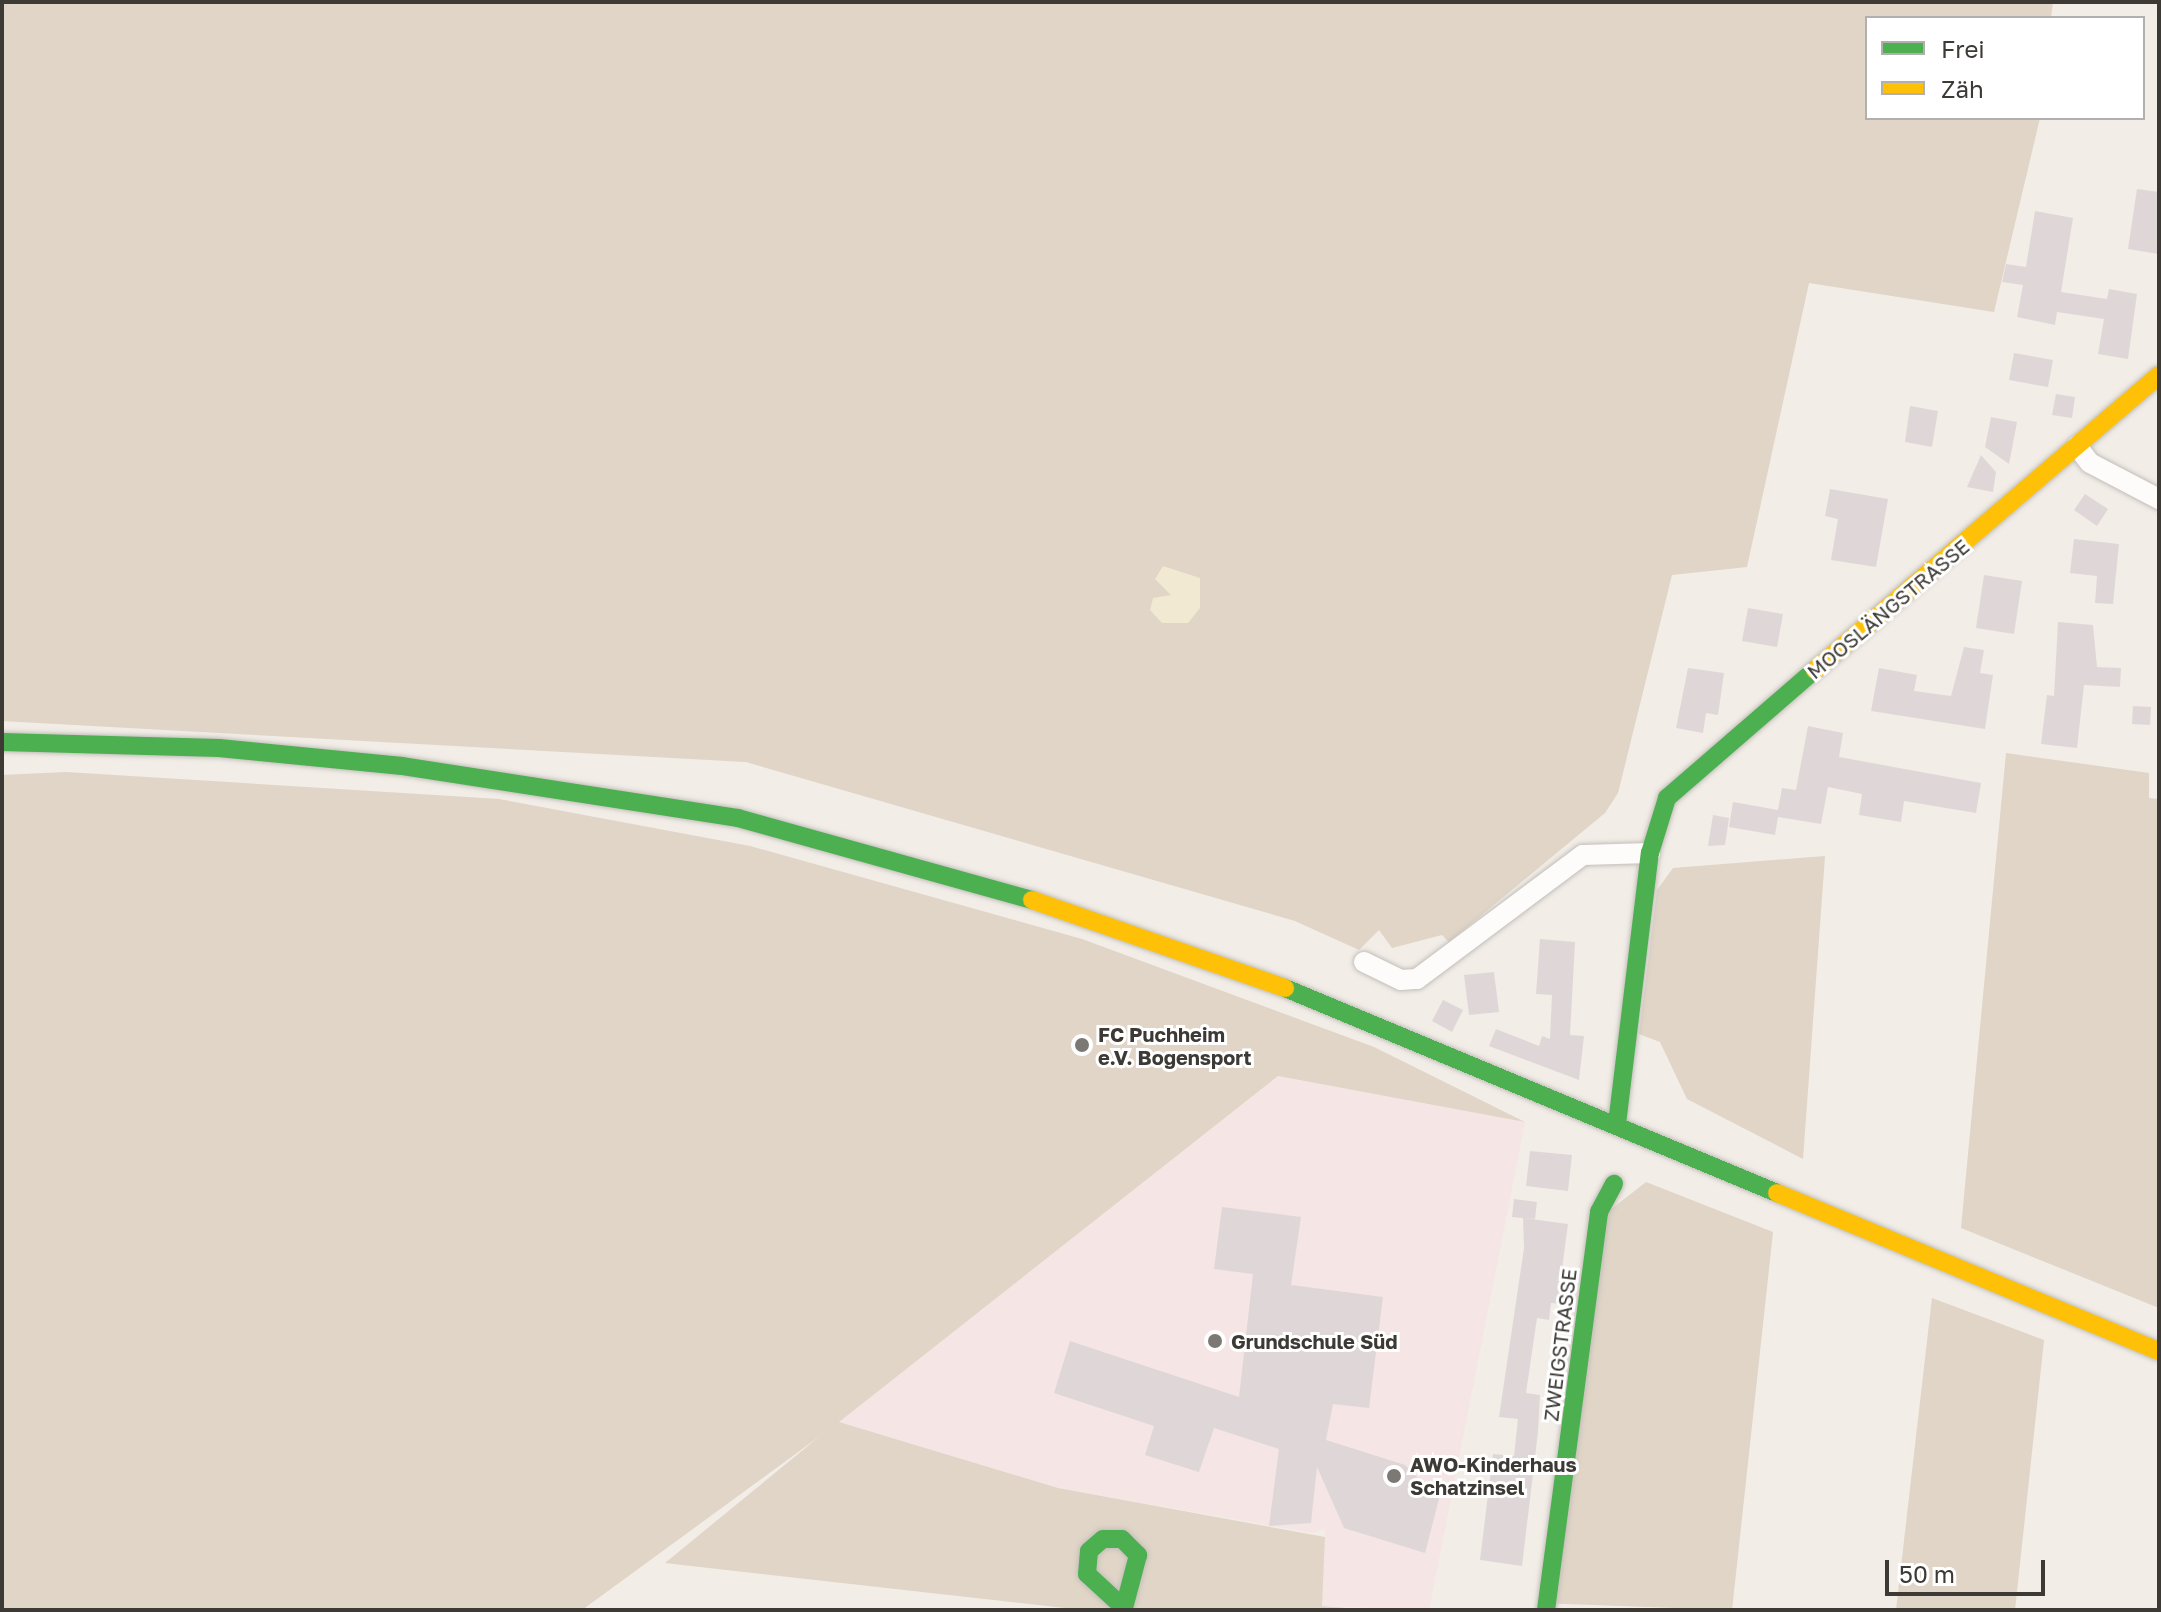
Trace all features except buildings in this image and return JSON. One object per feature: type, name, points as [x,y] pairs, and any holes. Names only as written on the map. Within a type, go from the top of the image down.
[{"type":"street","name":"MOOSLÄNGSTRASSE","points":[[1617,1124],[1650,853],[1667,798],[1681,781],[2159,375]]},
{"type":"street","points":[[2077,446],[2090,463],[2159,499]]},
{"type":"street","points":[[2,742],[219,748],[402,766],[738,818],[954,874],[1243,971],[2159,1351]]},
{"type":"street","points":[[1364,962],[1401,980],[1417,979],[1583,855],[1650,853]]},
{"type":"street","name":"ZWEIGSTRASSE","points":[[1546,1610],[1599,1212],[1614,1184]]},
{"type":"shaded area","points":[[2,2],[2053,2],[2051,16],[1865,16],[1865,120],[2040,120],[1994,312],[1809,283],[1747,567],[1672,575],[1618,793],[1605,813],[1449,942],[1442,935],[1392,948],[1379,930],[1359,950],[1295,921],[746,762],[2,721]]},
{"type":"shaded area","points":[[2006,753],[2149,773],[2149,798],[2159,799],[2159,1308],[1961,1228]]},
{"type":"shaded area","points":[[66,772],[499,799],[750,846],[1082,939],[1374,1047],[1525,1122],[1278,1076],[839,1422],[1058,1488],[1325,1537],[1322,1606],[1370,1610],[1083,1610],[665,1563],[820,1436],[582,1610],[2,1610],[2,775]]},
{"type":"shaded area","points":[[1825,856],[1803,1159],[1687,1099],[1660,1042],[1639,1034],[1657,890],[1673,868]]},
{"type":"shaded area","name":"Grundschule Süd","points":[[1278,1076],[1525,1122],[1429,1610],[1322,1606],[1325,1528],[1313,1533],[1058,1488],[839,1422]]},
{"type":"shaded area","points":[[1646,1182],[1773,1232],[1732,1610],[1538,1603],[1605,1214]]},
{"type":"shaded area","points":[[1932,1298],[2044,1340],[2015,1610],[1896,1610]]},
{"type":"sand","points":[[1163,566],[1200,578],[1200,608],[1188,623],[1162,623],[1150,610],[1153,598],[1171,595],[1155,579]]},
{"type":"traffic: fast","points":[[1617,1124],[1650,853],[1667,798],[1815,670]]},
{"type":"traffic: fast","points":[[2,742],[219,748],[402,766],[738,818],[1032,900]]},
{"type":"traffic: fast","points":[[1285,988],[1777,1193]]},
{"type":"traffic: fast","points":[[1546,1610],[1599,1212],[1614,1184]]},
{"type":"traffic: fast","points":[[1103,1539],[1122,1539],[1138,1555],[1124,1608],[1087,1574],[1089,1551],[1103,1539]]},
{"type":"traffic: slow","points":[[1815,670],[2159,375]]},
{"type":"traffic: slow","points":[[1032,900],[1285,988]]},
{"type":"traffic: slow","points":[[1777,1193],[2159,1351]]},
{"type":"place","name":"FC Puchheim e.V. Bogensport","points":[[1082,1045]]},
{"type":"place","name":"Grundschule Süd","points":[[1215,1341]]},
{"type":"place","name":"AWO-Kinderhaus Schatzinsel","points":[[1394,1476]]}]
